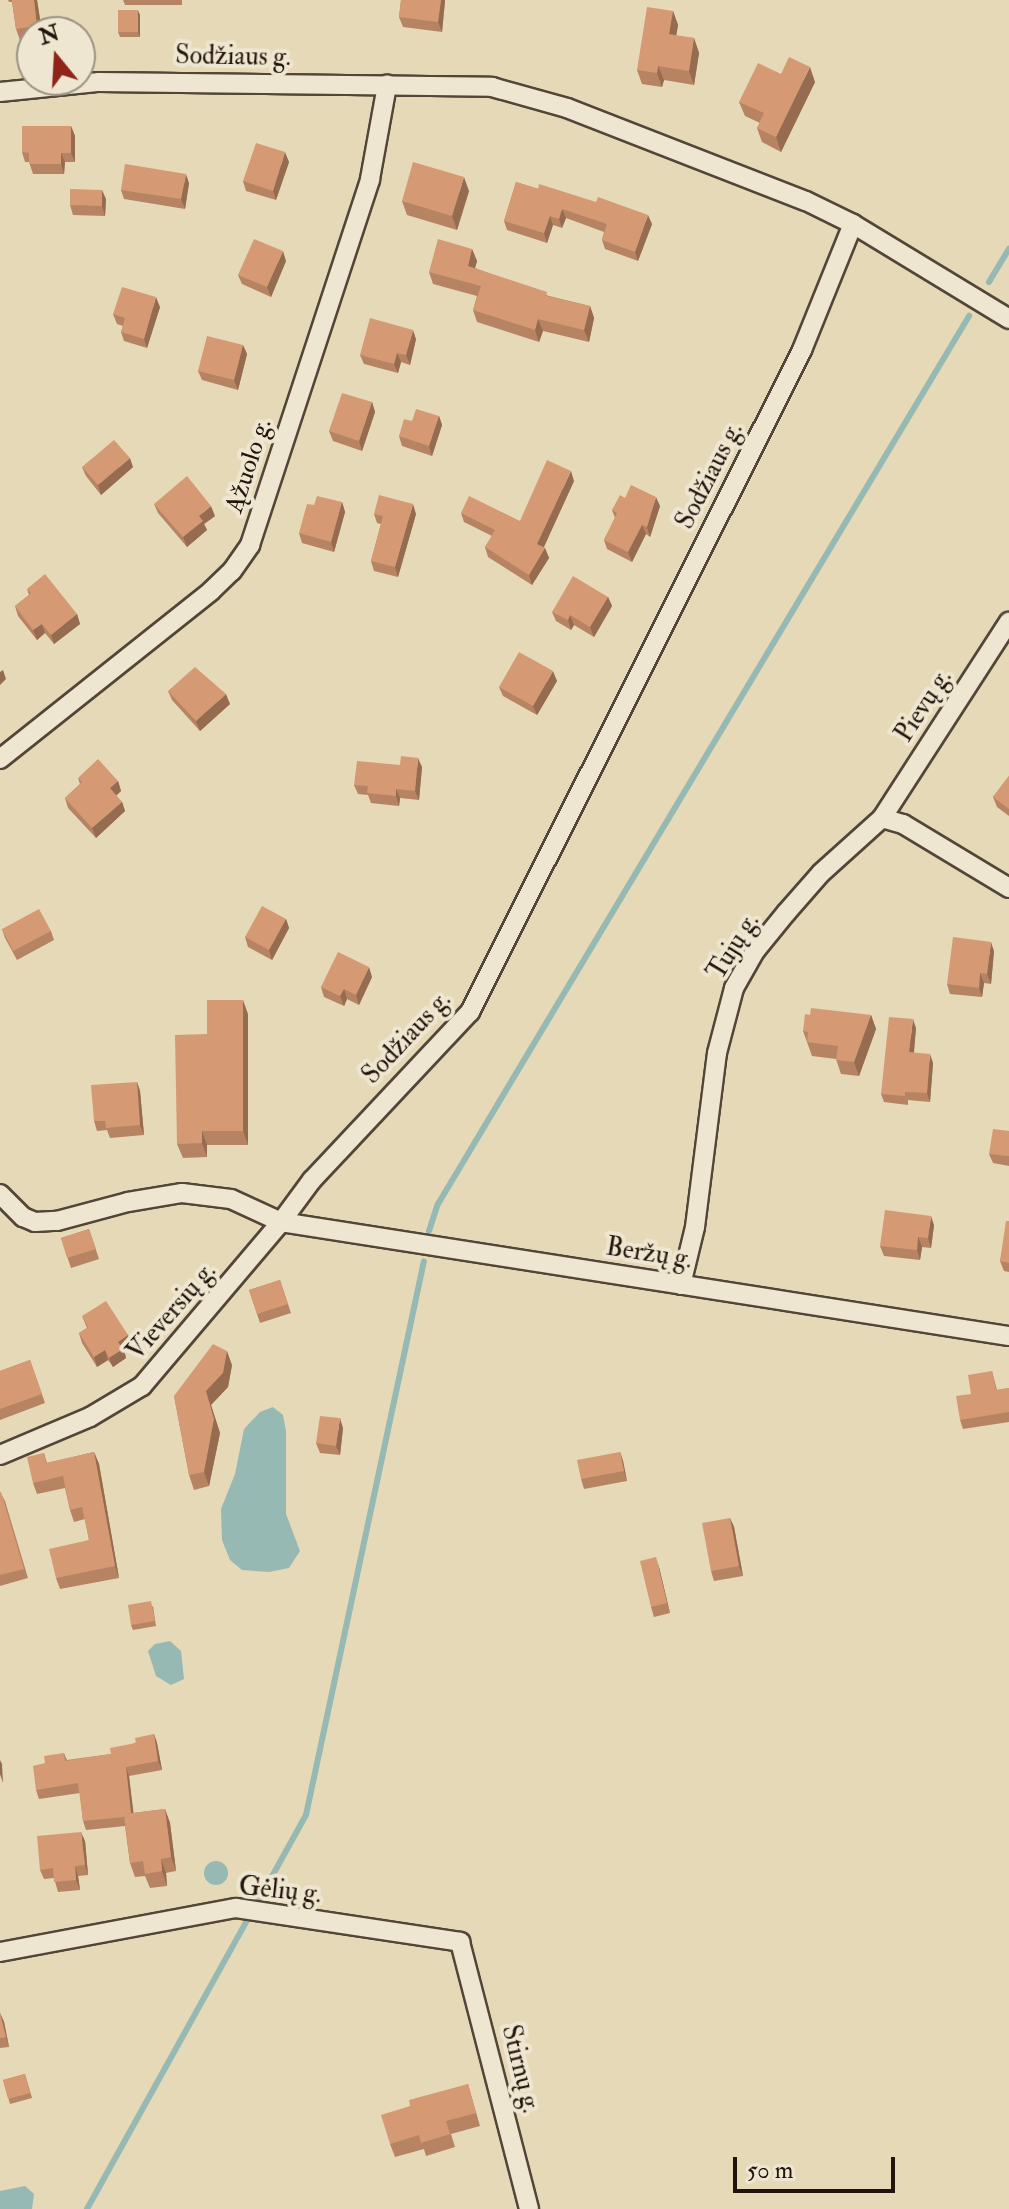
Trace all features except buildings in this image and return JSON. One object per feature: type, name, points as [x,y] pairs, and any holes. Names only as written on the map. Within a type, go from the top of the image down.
[{"type":"street","name":"Sodžiaus g.","points":[[0,92],[99,82],[492,87],[567,108],[806,201],[853,224],[802,350],[470,1012],[353,1133],[281,1222]]},
{"type":"street","name":"Ąžuolo g.","points":[[0,759],[211,591],[232,571],[250,545],[370,179],[387,85]]},
{"type":"street","points":[[853,224],[1009,319]]},
{"type":"street","name":"Pievų g.","points":[[882,818],[1009,622]]},
{"type":"street","points":[[882,818],[903,824],[1009,888]]},
{"type":"street","name":"Tujų g.","points":[[681,1285],[695,1227],[717,1053],[734,988],[755,951],[821,873],[882,818]]},
{"type":"street","points":[[0,1194],[23,1217],[35,1222],[57,1221],[128,1202],[182,1193],[231,1199],[281,1222]]},
{"type":"street","name":"Beržų g.","points":[[281,1222],[1009,1336]]},
{"type":"street","name":"Vieversių g.","points":[[0,1455],[90,1417],[142,1386],[281,1222]]},
{"type":"street","name":"Gėlių g.","points":[[0,1952],[236,1908],[460,1942]]},
{"type":"street","name":"Stirnų g.","points":[[460,1942],[529,2209]]},
{"type":"water","points":[[273,1407],[283,1415],[286,1431],[286,1514],[300,1551],[289,1568],[269,1572],[242,1570],[230,1560],[222,1540],[221,1509],[235,1474],[244,1429],[260,1412]]},
{"type":"water","points":[[170,1641],[181,1651],[184,1679],[171,1685],[156,1676],[148,1651],[155,1644]]},
{"type":"water","points":[[216,1861],[225,1864],[228,1873],[225,1882],[216,1885],[207,1882],[204,1873],[207,1864]]},
{"type":"water","points":[[25,2186],[34,2194],[32,2209],[0,2209],[0,2191]]},
{"type":"waterway","points":[[989,282],[1009,249]]},
{"type":"waterway","points":[[429,1231],[438,1204],[969,316]]},
{"type":"waterway","points":[[259,1900],[306,1815],[424,1261]]},
{"type":"waterway","points":[[87,2209],[246,1922]]}]
